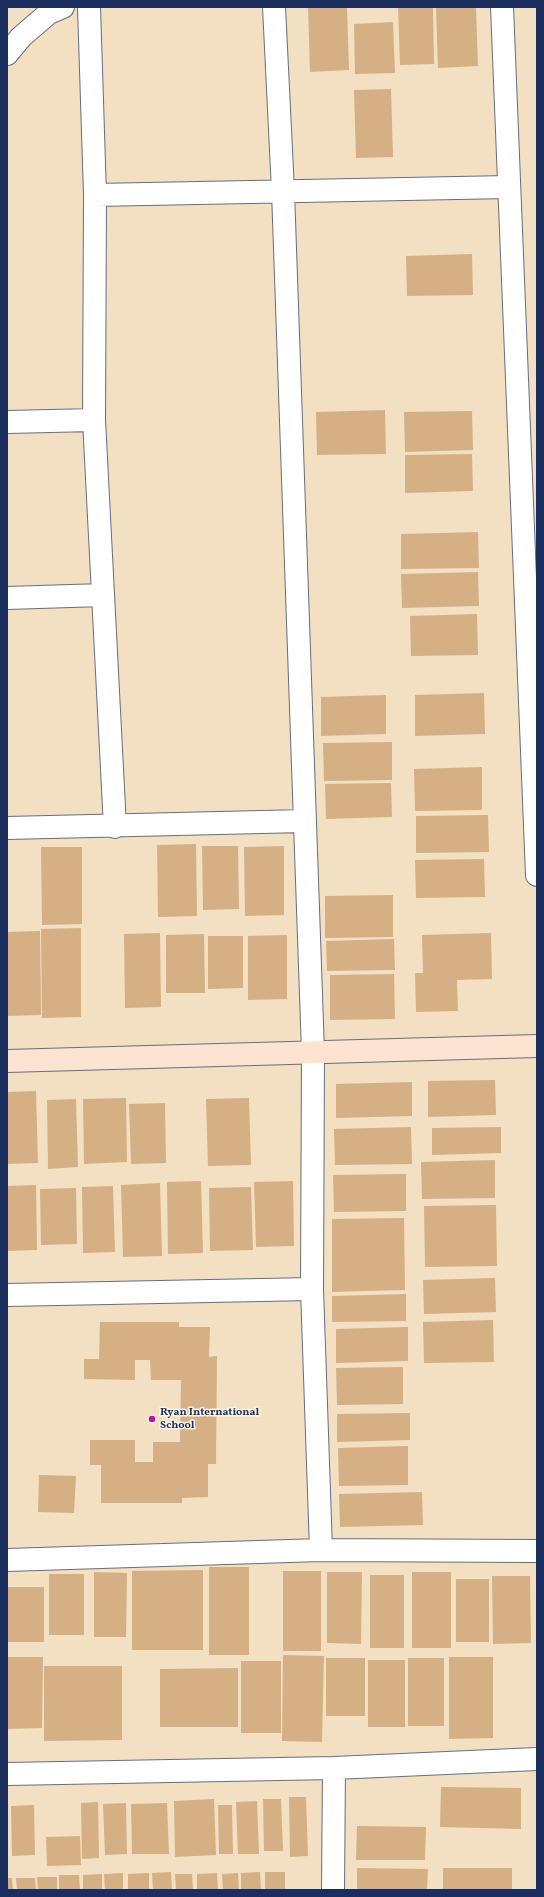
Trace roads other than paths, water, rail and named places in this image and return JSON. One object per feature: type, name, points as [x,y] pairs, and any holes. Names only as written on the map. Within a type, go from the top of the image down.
[{"type":"street","points":[[7,54],[21,37],[49,13],[63,7]]},
{"type":"street","points":[[89,7],[95,195],[94,420],[115,826]]},
{"type":"street","points":[[274,7],[283,191],[313,1052],[312,1289],[321,1550]]},
{"type":"street","points":[[502,7],[537,875]]},
{"type":"street","points":[[95,195],[509,186]]},
{"type":"street","points":[[7,422],[94,420]]},
{"type":"street","points":[[7,598],[103,595]]},
{"type":"street","points":[[7,828],[304,821]]},
{"type":"street","points":[[7,1061],[537,1046]]},
{"type":"street","points":[[7,1295],[312,1289]]},
{"type":"street","points":[[7,1560],[321,1550],[537,1551]]},
{"type":"street","points":[[7,1774],[334,1768],[537,1759]]},
{"type":"street","points":[[334,1768],[334,1890]]},
{"type":"place","name":"Ryan International School","points":[[152,1419]]}]
